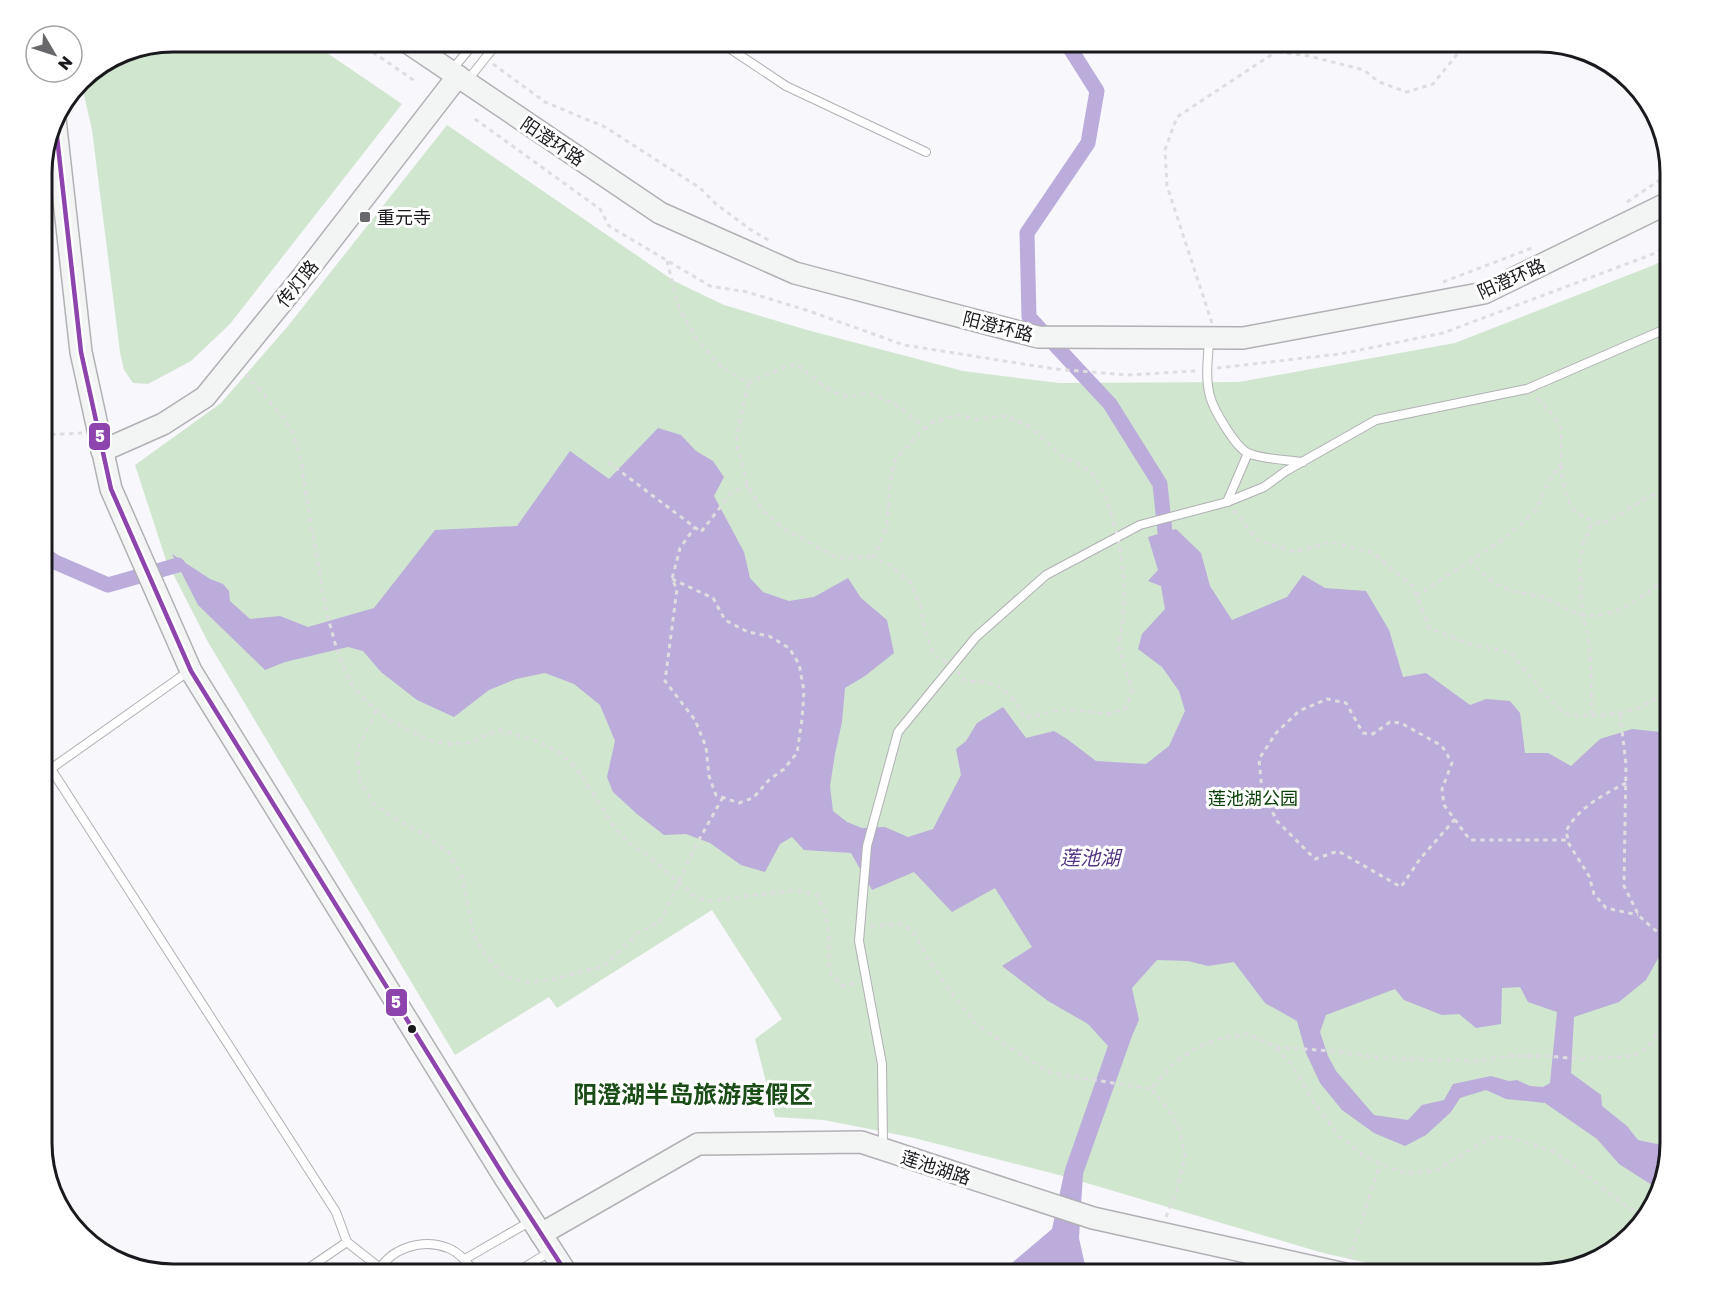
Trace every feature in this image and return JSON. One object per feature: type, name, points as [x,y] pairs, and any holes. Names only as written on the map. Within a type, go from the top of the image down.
[{"type":"street","name":"阳澄环路","points":[[422,52],[660,213],[795,273],[1038,337],[1089,337],[1208,327],[1243,338],[1484,293],[1660,207]]},
{"type":"street","name":"传灯路","points":[[100,441],[163,424],[205,397],[304,275],[458,76]]},
{"type":"street","points":[[57,141],[81,352],[111,489],[191,670],[561,1264]]},
{"type":"street","name":"莲池湖路","points":[[542,1235],[698,1144],[861,1142],[1093,1218],[1320,1264]]},
{"type":"lane","points":[[458,76],[470,52]]},
{"type":"lane","points":[[458,76],[485,58],[490,52]]},
{"type":"lane","points":[[735,52],[786,86],[926,152]]},
{"type":"lane","points":[[1208,327],[1207,370],[1210,398],[1233,440],[1248,453],[1303,462]]},
{"type":"lane","points":[[884,1150],[882,1064],[858,941],[867,846],[898,732],[976,637],[1046,575],[1140,525],[1227,502],[1264,487],[1376,420],[1527,389],[1660,331]]},
{"type":"lane","points":[[1227,502],[1248,453]]},
{"type":"lane","points":[[53,769],[191,670]]},
{"type":"lane","points":[[53,773],[336,1212],[347,1242],[371,1264]]},
{"type":"lane","points":[[465,1259],[542,1235]]},
{"type":"lane","points":[[521,1264],[542,1235]]},
{"type":"lane","points":[[315,1264],[347,1242]]},
{"type":"lane","points":[[385,1264],[394,1254],[411,1246],[430,1244],[449,1249],[469,1264]]},
{"type":"path","points":[[373,52],[415,81]]},
{"type":"path","points":[[1208,327],[1167,186],[1166,150],[1177,117],[1275,52]]},
{"type":"path","points":[[1283,52],[1365,70],[1379,81],[1407,93],[1433,84],[1459,52]]},
{"type":"path","points":[[485,58],[545,102],[605,127],[700,188],[716,204],[780,247]]},
{"type":"path","points":[[1621,206],[1660,180]]},
{"type":"path","points":[[1435,285],[1538,246]]},
{"type":"path","points":[[1055,369],[1125,375],[1207,370],[1340,354],[1443,333],[1660,250]]},
{"type":"path","points":[[667,261],[679,308],[697,339],[722,368],[749,383]]},
{"type":"path","points":[[235,360],[284,417],[292,431],[301,460],[326,610],[338,654],[350,682],[376,711],[426,740],[447,744],[467,743],[500,730],[540,742],[560,753],[577,769],[622,836],[696,897],[709,901],[796,890],[817,895],[825,912],[829,937],[829,971],[841,986],[866,981]]},
{"type":"path","points":[[874,557],[887,526],[889,488],[894,462],[915,437],[925,429],[933,422],[957,416],[976,419],[1006,416],[1029,426],[1061,455],[1092,473],[1107,499],[1118,538],[1125,588],[1119,647],[1132,691],[1125,709],[1108,714],[1063,709],[1025,718],[1017,703],[1000,688],[986,682],[966,681],[952,666],[934,655],[925,632],[921,607],[909,582],[891,566],[874,557],[838,558],[783,529],[762,510],[748,486],[736,442],[749,383],[796,364],[824,386],[844,396],[864,394],[886,398],[925,429]]},
{"type":"path","points":[[1527,389],[1542,400],[1561,429],[1561,463],[1568,503],[1584,519],[1601,524],[1646,498],[1660,493]]},
{"type":"path","points":[[53,436],[100,441]]},
{"type":"path","points":[[608,462],[701,532],[732,492],[748,486]]},
{"type":"path","points":[[1416,596],[1505,538],[1535,511],[1548,483],[1561,463]]},
{"type":"path","points":[[1227,502],[1257,540],[1294,552],[1331,542],[1373,553],[1413,586],[1429,628],[1470,644],[1510,652],[1546,696],[1567,715],[1620,714],[1644,707],[1660,697]]},
{"type":"path","points":[[1592,715],[1592,678],[1588,633],[1582,614],[1581,553],[1593,521]]},
{"type":"path","points":[[672,579],[712,598],[725,620],[748,632],[769,636],[789,648],[799,664],[804,691],[797,753],[784,769],[769,780],[753,798],[739,804],[716,795],[709,777],[706,747],[695,720],[665,681],[676,590],[672,579],[680,548],[695,527]]},
{"type":"path","points":[[1469,561],[1486,577],[1507,589],[1546,598],[1577,614],[1592,615],[1614,612],[1646,595],[1660,583]]},
{"type":"path","points":[[1455,819],[1420,859],[1401,887],[1338,851],[1315,859],[1277,821],[1262,791],[1259,759],[1276,733],[1299,711],[1327,699],[1346,703],[1363,733],[1373,734],[1390,722],[1401,723],[1442,746],[1452,763],[1442,789],[1444,805],[1455,819],[1470,840],[1568,840]]},
{"type":"path","points":[[376,711],[357,750],[360,782],[374,804],[424,834],[449,853],[462,877],[474,936],[486,956],[504,976],[527,982],[550,980],[604,966],[638,933],[660,922],[695,847],[723,797]]},
{"type":"path","points":[[1620,714],[1626,764],[1624,886],[1639,916],[1660,934]]},
{"type":"path","points":[[1626,783],[1600,796],[1582,810],[1566,831],[1569,844],[1589,876],[1594,894],[1606,908],[1639,916]]},
{"type":"path","points":[[860,926],[901,924],[913,931],[949,990],[976,1024],[1051,1073],[1151,1089],[1168,1109],[1180,1131],[1185,1157],[1177,1190],[1160,1233]]},
{"type":"path","points":[[1151,1089],[1175,1062],[1198,1047],[1222,1038],[1248,1034],[1274,1046],[1381,1058],[1478,1061],[1508,1056],[1579,1059],[1634,1056],[1649,1046],[1660,1028]]},
{"type":"path","points":[[1274,1046],[1292,1065],[1313,1101],[1339,1136],[1367,1158],[1380,1164],[1404,1173],[1435,1171],[1490,1138],[1509,1137],[1552,1151],[1587,1175],[1621,1203],[1637,1212]]},
{"type":"path","points":[[1348,1264],[1380,1164]]},
{"type":"green space","points":[[174,52],[326,52],[402,104],[230,324],[191,361],[148,384],[133,383],[124,370],[92,130],[84,93],[88,88],[120,65],[158,54]]},
{"type":"green space","name":"莲池湖公园","points":[[447,125],[674,281],[724,305],[807,330],[963,371],[1059,383],[1239,382],[1455,343],[1660,262],[1660,1142],[1653,1181],[1643,1203],[1624,1228],[1606,1243],[1592,1251],[1562,1261],[1538,1264],[1372,1264],[1323,1253],[1063,1176],[910,1137],[824,1120],[775,1117],[755,1039],[782,1019],[712,910],[557,1008],[549,997],[455,1055],[208,642],[166,560],[135,465],[221,403],[288,326]]},
{"type":"water","name":"莲池湖","points":[[658,428],[681,435],[696,451],[713,461],[724,477],[714,496],[744,552],[750,578],[763,592],[789,601],[814,597],[848,578],[861,598],[887,620],[894,653],[865,676],[845,688],[842,722],[830,786],[833,811],[847,822],[862,828],[885,827],[908,837],[933,829],[961,775],[956,749],[966,741],[977,723],[1003,707],[1026,738],[1054,731],[1096,761],[1146,764],[1169,746],[1185,711],[1179,691],[1162,667],[1138,649],[1142,634],[1165,609],[1161,586],[1148,581],[1158,570],[1148,537],[1176,529],[1201,553],[1210,586],[1232,620],[1287,597],[1303,575],[1325,588],[1366,591],[1389,630],[1403,677],[1426,673],[1470,705],[1486,699],[1510,701],[1520,713],[1525,753],[1548,753],[1571,766],[1600,739],[1632,729],[1660,732],[1660,955],[1646,980],[1619,1002],[1574,1017],[1571,1073],[1601,1095],[1602,1106],[1627,1126],[1638,1140],[1660,1143],[1651,1185],[1619,1164],[1597,1139],[1545,1103],[1506,1099],[1486,1090],[1460,1098],[1451,1112],[1426,1135],[1405,1146],[1374,1133],[1342,1110],[1320,1083],[1306,1053],[1297,1021],[1265,1003],[1234,962],[1208,966],[1188,961],[1157,960],[1132,988],[1139,1020],[1083,1174],[1079,1238],[1085,1264],[1011,1264],[1052,1229],[1065,1169],[1108,1046],[1088,1024],[1048,1001],[1002,966],[1032,947],[995,888],[952,912],[914,872],[872,890],[851,853],[804,850],[792,837],[780,844],[765,872],[741,865],[710,843],[686,834],[664,835],[613,792],[607,777],[615,741],[600,705],[574,684],[545,673],[516,679],[489,690],[454,717],[417,700],[381,672],[363,651],[348,647],[285,662],[265,670],[198,605],[172,554],[210,579],[223,584],[229,591],[230,601],[250,619],[280,616],[308,627],[374,608],[435,530],[517,526],[570,451],[609,479]],"holes":[[[1520,987],[1528,1002],[1557,1012],[1550,1083],[1543,1087],[1530,1086],[1517,1080],[1509,1081],[1491,1076],[1453,1084],[1444,1100],[1422,1105],[1408,1120],[1374,1115],[1336,1071],[1320,1032],[1326,1015],[1395,989],[1404,1000],[1442,1015],[1459,1014],[1476,1028],[1501,1024],[1502,988]]]},
{"type":"waterway","points":[[1072,52],[1097,91],[1088,143],[1027,233],[1029,317],[1110,404],[1160,484],[1165,532]]},
{"type":"waterway","points":[[53,561],[108,585],[178,565]]},
{"type":"transit line","name":"5","points":[[57,141],[81,352],[111,489],[191,671],[561,1264]]},
{"type":"place","name":"重元寺","points":[[365,217]]},
{"type":"district","name":"阳澄湖半岛旅游度假区","points":[[693,1093]]}]
